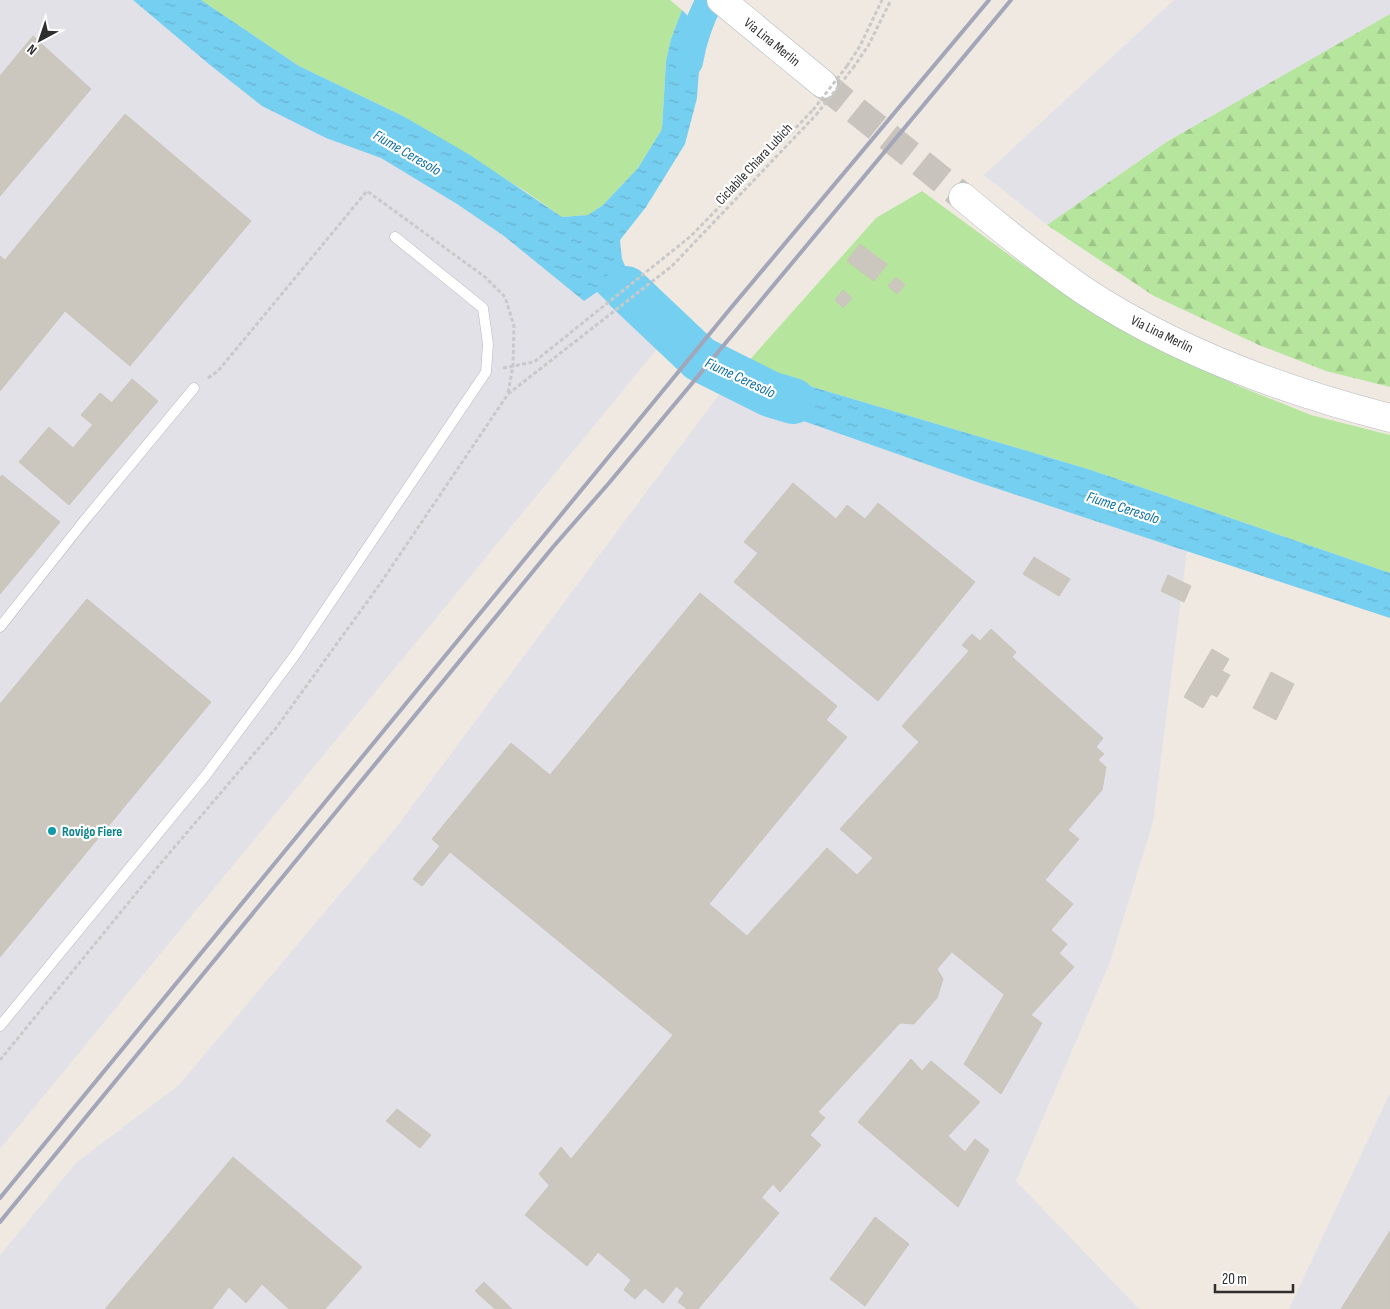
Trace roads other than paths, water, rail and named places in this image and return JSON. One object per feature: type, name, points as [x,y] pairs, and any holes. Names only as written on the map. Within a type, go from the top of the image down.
[{"type":"main road","name":"Via Lina Merlin","points":[[728,5],[823,84]]},
{"type":"main road","name":"Via Lina Merlin","points":[[963,197],[1008,234],[1075,284],[1134,321],[1249,374],[1302,393],[1390,418]]},
{"type":"lane","points":[[0,1026],[206,775],[294,655],[486,372],[488,344],[483,308],[395,237]]},
{"type":"lane","points":[[0,627],[84,521],[194,388]]},
{"type":"water","points":[[133,0],[201,0],[299,66],[403,116],[470,155],[562,217],[588,215],[603,205],[638,168],[662,129],[666,61],[671,39],[682,10],[702,30],[697,98],[685,144],[646,207],[620,240],[622,259],[626,268],[682,318],[657,349],[597,292],[584,301],[504,236],[457,204],[381,158],[326,138],[262,106]]},
{"type":"water","points":[[746,364],[786,379],[1091,470],[1390,573],[1390,618],[977,482],[721,392]]},
{"type":"waterway","points":[[689,62],[697,30],[710,0]]},
{"type":"waterway","name":"Fiume Ceresolo","points":[[626,289],[700,359],[770,394],[793,401]]},
{"type":"tunnel","points":[[823,84],[963,197]]},
{"type":"railway","points":[[0,1198],[730,309],[989,0]]},
{"type":"railway","points":[[0,1222],[553,547],[609,483],[1011,0]]},
{"type":"place","name":"Rovigo Fiere","points":[[52,831]]}]
